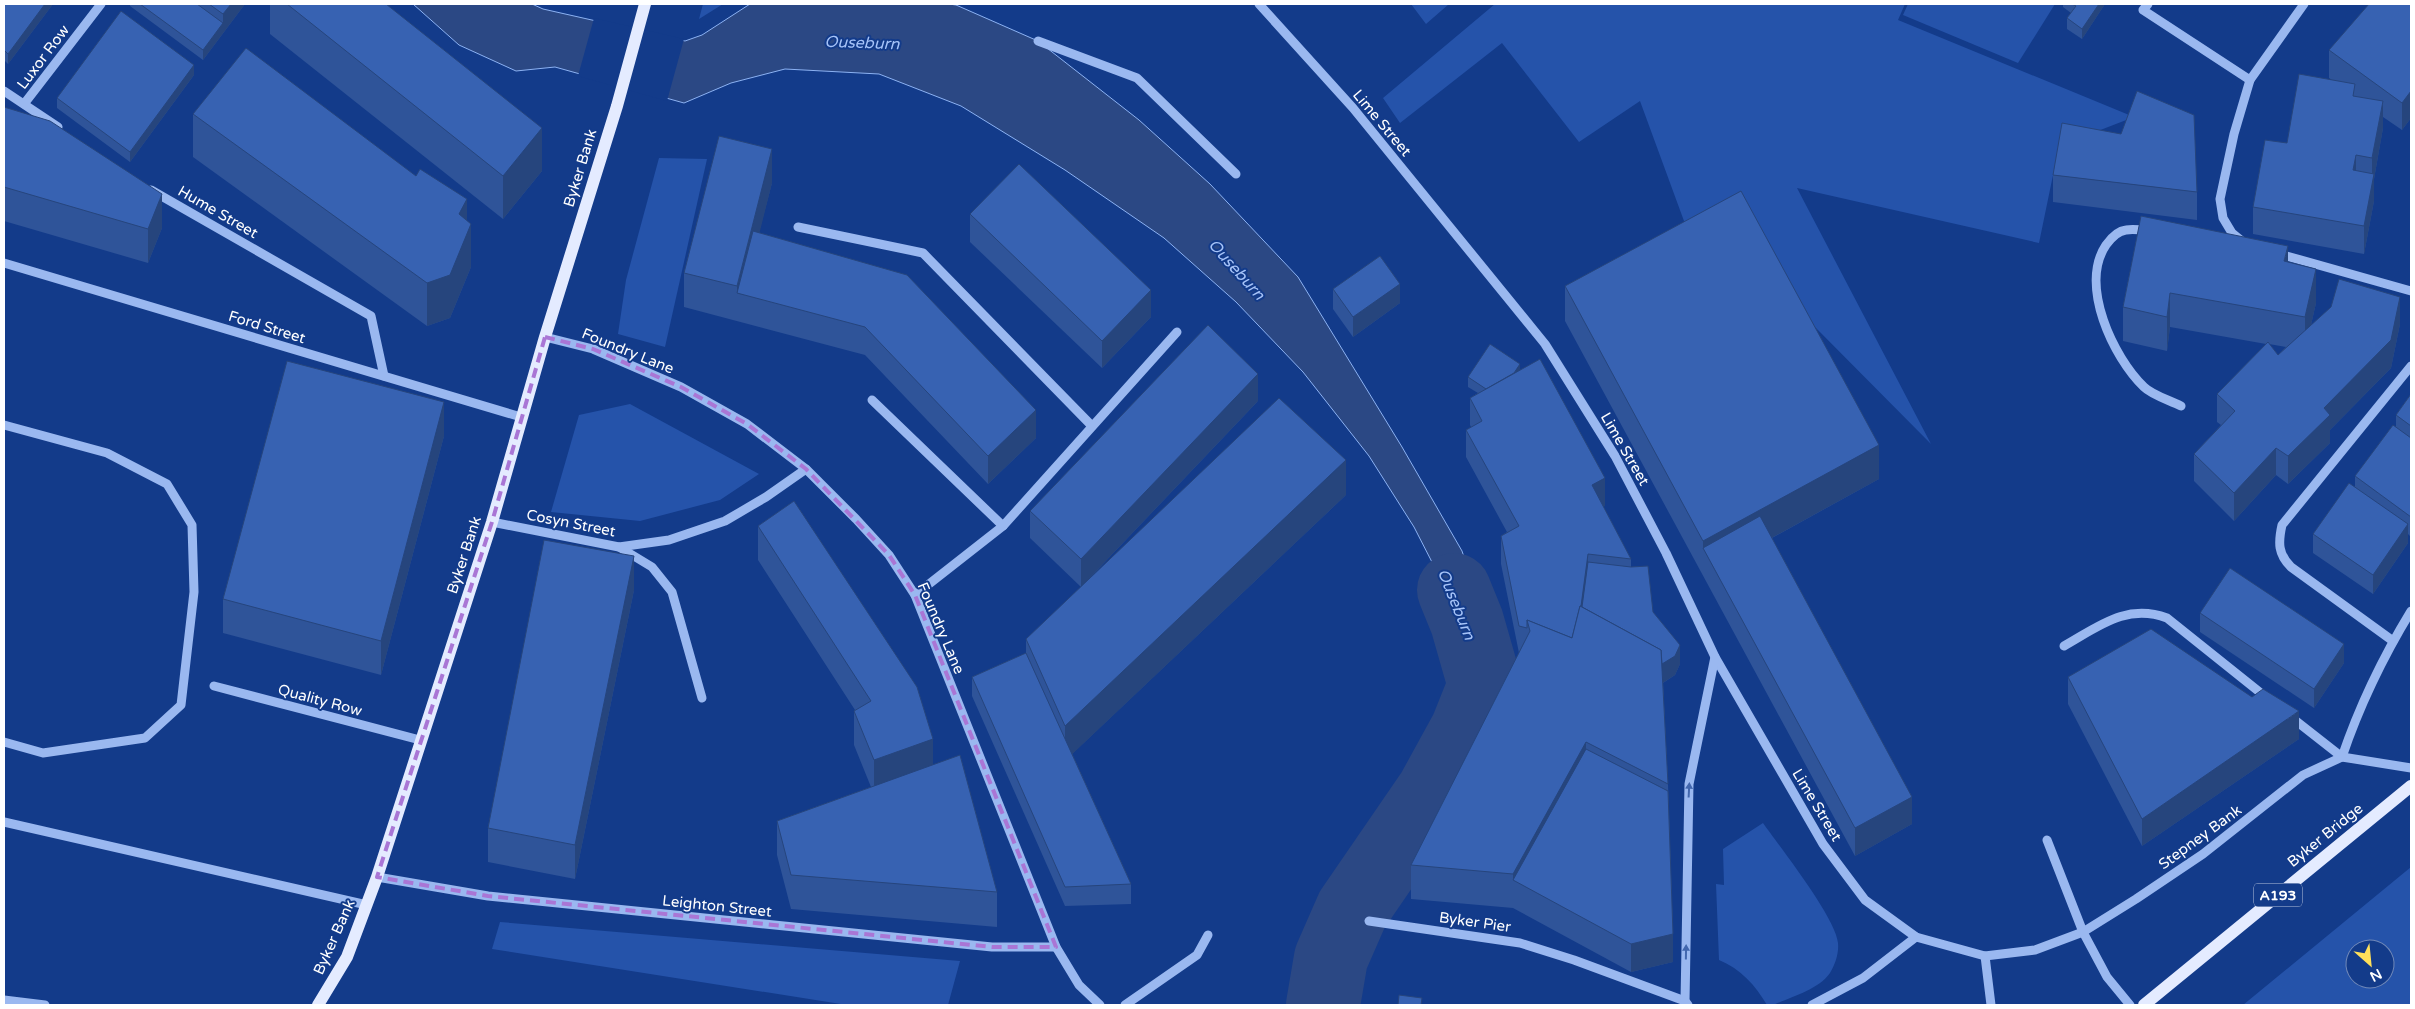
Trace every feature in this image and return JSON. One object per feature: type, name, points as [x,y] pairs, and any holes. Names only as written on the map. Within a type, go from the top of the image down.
[{"type":"main road","name":"Byker Bank","points":[[318,1005],[347,957],[378,877],[420,740],[492,522],[545,337],[617,106],[645,4]]},
{"type":"main road","name":"Byker Bridge","points":[[2144,1005],[2411,786]]},
{"type":"street","name":"Luxor Row","points":[[24,104],[101,4]]},
{"type":"street","name":"Lime Street","points":[[1259,4],[1353,108],[1546,344],[1615,456],[1666,553],[1715,657],[1822,844],[1865,900],[1916,937]]},
{"type":"street","points":[[2148,4],[2144,10],[2250,80]]},
{"type":"street","points":[[2304,4],[2250,80],[2234,134],[2220,199],[2223,218],[2230,235],[2245,244],[2411,291]]},
{"type":"street","points":[[1038,40],[1137,78],[1236,174]]},
{"type":"street","points":[[4,91],[65,132]]},
{"type":"street","name":"Hume Street","points":[[146,187],[371,316],[384,376]]},
{"type":"street","points":[[798,226],[923,253],[1092,426]]},
{"type":"street","points":[[2161,232],[2125,230],[2112,236],[2100,253],[2096,278],[2100,310],[2124,365],[2145,388],[2181,406]]},
{"type":"street","name":"Ford Street","points":[[4,263],[522,417]]},
{"type":"street","points":[[915,595],[1003,526],[1177,332]]},
{"type":"street","name":"Foundry Lane","points":[[545,337],[593,349],[681,387],[747,424],[806,469],[889,555],[915,595],[1056,946],[1079,985],[1100,1005]]},
{"type":"street","points":[[2393,641],[2283,559],[2279,550],[2279,537],[2282,525],[2411,366]]},
{"type":"street","points":[[872,400],[1003,526]]},
{"type":"street","points":[[4,425],[107,453],[167,484],[192,525],[194,592],[181,706],[145,738],[43,753],[4,742]]},
{"type":"street","name":"Cosyn Street","points":[[492,522],[619,547],[669,540],[725,520],[766,497],[806,469]]},
{"type":"street","points":[[619,547],[652,567],[672,592],[702,698]]},
{"type":"street","points":[[2064,646],[2115,617],[2152,612],[2167,618],[2274,703]]},
{"type":"street","points":[[2342,757],[2352,728],[2393,641],[2411,612]]},
{"type":"street","points":[[1686,1003],[1688,784],[1715,657]]},
{"type":"street","name":"Quality Row","points":[[214,686],[420,740]]},
{"type":"street","points":[[2281,709],[2342,757],[2411,768]]},
{"type":"street","name":"Stepney Bank","points":[[1916,937],[1985,956],[2035,950],[2083,932],[2203,854],[2303,775],[2342,757]]},
{"type":"street","points":[[4,822],[367,905]]},
{"type":"street","points":[[2047,840],[2083,932],[2107,977],[2130,1005]]},
{"type":"street","name":"Leighton Street","points":[[378,877],[488,896],[992,947],[1056,946]]},
{"type":"street","name":"Byker Pier","points":[[1369,920],[1520,943],[1574,960],[1686,1003]]},
{"type":"street","points":[[1125,1005],[1197,955],[1208,935]]},
{"type":"street","points":[[1812,1005],[1863,978],[1916,937]]},
{"type":"street","points":[[1985,956],[1991,1005]]},
{"type":"street","points":[[4,1000],[45,1005]]},
{"type":"highlighted area","points":[[545,337],[593,349],[681,387],[747,424],[806,469],[889,555],[915,595],[1056,947],[992,947],[488,896],[377,877],[492,522]]},
{"type":"shaded area","points":[[703,4],[723,4],[699,19]]},
{"type":"shaded area","points":[[1411,4],[1449,4],[1426,24]]},
{"type":"shaded area","points":[[1495,4],[1905,4],[1898,20],[2134,117],[2059,146],[2039,243],[1797,188],[1931,444],[1812,324],[1695,251],[1640,101],[1579,142],[1502,43],[1400,123],[1383,98]]},
{"type":"shaded area","points":[[1908,4],[2055,4],[2018,63],[1903,15]]},
{"type":"shaded area","points":[[659,158],[707,159],[665,347],[618,334],[626,280]]},
{"type":"shaded area","points":[[630,404],[759,474],[720,500],[640,521],[551,512],[579,415]]},
{"type":"shaded area","points":[[1763,823],[1818,900],[1835,932],[1838,943],[1835,962],[1825,979],[1804,992],[1773,1005],[1767,1005],[1758,991],[1741,973],[1719,960],[1716,884],[1724,885],[1723,849]]},
{"type":"shaded area","points":[[2411,867],[2411,1005],[2243,1005]]},
{"type":"shaded area","points":[[500,922],[960,961],[948,1005],[847,1005],[492,949]]},
{"type":"water","points":[[413,4],[532,4],[543,9],[685,41],[702,35],[750,4],[949,4],[956,5],[1038,41],[1139,120],[1210,184],[1298,277],[1402,447],[1462,551],[1490,635],[1485,685],[1454,605],[1414,527],[1369,456],[1303,372],[1236,302],[1164,238],[1065,170],[961,106],[879,74],[785,69],[731,83],[684,103],[555,67],[516,71],[459,45]]},
{"type":"pier","points":[[594,18],[684,39],[667,101],[578,76]]},
{"type":"building","points":[[4,4],[45,4],[8,54],[4,50]]},
{"type":"building","points":[[140,4],[197,4],[223,23],[203,50]]},
{"type":"building","points":[[209,4],[231,4],[223,14]]},
{"type":"building","points":[[287,4],[386,4],[542,128],[503,176]]},
{"type":"building","points":[[2072,4],[2099,4],[2082,29],[2067,18],[2076,6]]},
{"type":"building","points":[[2369,4],[2411,4],[2411,91],[2402,103],[2329,50]]},
{"type":"building","points":[[121,11],[194,65],[130,152],[57,98]]},
{"type":"building","points":[[246,48],[416,176],[420,169],[467,199],[459,214],[471,224],[450,275],[427,283],[193,114]]},
{"type":"building","points":[[2299,74],[2355,84],[2353,96],[2383,101],[2372,158],[2356,155],[2353,170],[2374,174],[2364,226],[2253,207],[2265,140],[2287,143]]},
{"type":"building","points":[[2137,91],[2194,115],[2197,192],[2053,175],[2062,123],[2121,134]]},
{"type":"building","points":[[4,107],[50,121],[162,194],[148,229],[4,187]]},
{"type":"building","points":[[719,136],[772,149],[737,286],[684,273]]},
{"type":"building","points":[[1019,164],[1151,290],[1102,341],[970,214]]},
{"type":"building","points":[[1741,191],[1879,445],[1703,541],[1565,286]]},
{"type":"building","points":[[2141,216],[2288,246],[2284,261],[2316,269],[2305,317],[2170,293],[2167,317],[2123,307]]},
{"type":"building","points":[[753,231],[907,275],[1036,410],[988,456],[865,327],[737,293]]},
{"type":"building","points":[[1380,256],[1400,284],[1353,317],[1333,289]]},
{"type":"building","points":[[2339,279],[2400,297],[2391,340],[2324,408],[2330,415],[2288,456],[2276,448],[2234,493],[2194,454],[2235,411],[2217,394],[2268,342],[2278,355],[2331,307]]},
{"type":"building","points":[[1208,325],[1258,374],[1081,559],[1030,511]]},
{"type":"building","points":[[1490,344],[1520,364],[1514,373],[1486,389],[1468,377]]},
{"type":"building","points":[[1540,359],[1605,478],[1592,485],[1631,559],[1588,554],[1581,606],[1572,638],[1527,620],[1527,628],[1519,626],[1501,536],[1519,526],[1466,430],[1482,421],[1470,398]]},
{"type":"building","points":[[287,361],[444,402],[381,641],[223,599]]},
{"type":"building","points":[[2411,394],[2411,426],[2396,415]]},
{"type":"building","points":[[1279,398],[1346,460],[1065,726],[1026,639]]},
{"type":"building","points":[[2393,425],[2411,438],[2411,517],[2355,476]]},
{"type":"building","points":[[2349,483],[2408,524],[2373,575],[2313,534]]},
{"type":"building","points":[[794,501],[917,687],[933,739],[874,760],[854,711],[871,701],[758,526]]},
{"type":"building","points":[[1760,516],[1912,797],[1855,828],[1703,548]]},
{"type":"building","points":[[544,540],[634,556],[575,845],[488,828]]},
{"type":"building","points":[[1588,562],[1631,567],[1648,566],[1653,612],[1680,645],[1675,656],[1662,664],[1661,650],[1582,607]]},
{"type":"building","points":[[2230,568],[2344,644],[2314,689],[2200,613]]},
{"type":"building","points":[[1580,606],[1661,650],[1668,784],[1586,742],[1513,874],[1411,865],[1530,631],[1527,620],[1572,638]]},
{"type":"building","points":[[2151,629],[2252,697],[2263,689],[2299,711],[2142,819],[2068,677]]},
{"type":"building","points":[[1026,653],[1131,884],[1065,887],[972,677]]},
{"type":"building","points":[[1586,749],[1668,791],[1673,934],[1631,944],[1513,880]]},
{"type":"building","points":[[960,755],[997,892],[791,875],[777,821]]},
{"type":"building","points":[[1399,995],[1422,998],[1421,1005],[1398,1005]]},
{"type":"waterway","name":"Ouseburn","points":[[1323,1005],[1331,958],[1352,910],[1433,792],[1467,730],[1485,685],[1467,622],[1454,590]]}]
